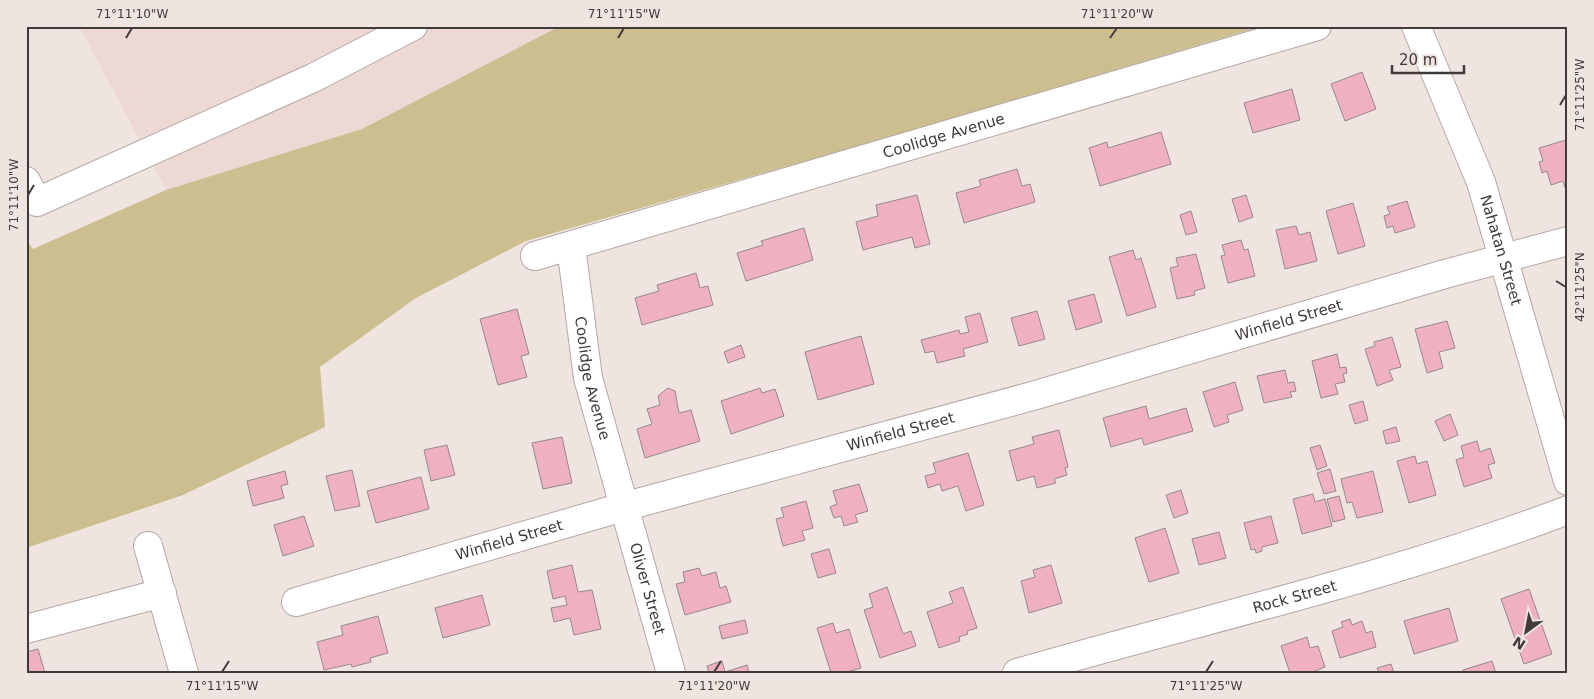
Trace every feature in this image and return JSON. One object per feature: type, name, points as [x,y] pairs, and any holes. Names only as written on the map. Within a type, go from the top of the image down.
[{"type":"street","points":[[26,181],[37,202],[313,78],[413,26]]},
{"type":"street","name":"Coolidge Avenue","points":[[535,256],[1317,26]]},
{"type":"street","name":"Nahatan Street","points":[[1416,26],[1481,182],[1568,481]]},
{"type":"street","name":"Winfield Street","points":[[296,602],[623,507],[1036,395],[1435,277],[1568,241]]},
{"type":"street","name":"Coolidge Avenue","points":[[571,246],[588,378],[623,507]]},
{"type":"street","name":"Oliver Street","points":[[623,507],[671,673]]},
{"type":"street","name":"Rock Street","points":[[1017,673],[1296,596],[1493,538],[1568,510]]},
{"type":"street","points":[[148,546],[184,673]]},
{"type":"street","points":[[26,629],[162,593]]},
{"type":"shaded area","points":[[79,26],[560,26],[362,129],[166,190]]},
{"type":"shaded area","points":[[560,26],[1262,26],[962,116],[526,241],[416,298],[320,367],[325,427],[183,495],[26,548],[26,240],[33,249],[166,190],[362,129]]},
{"type":"building","points":[[1362,72],[1376,109],[1345,121],[1331,84]]},
{"type":"building","points":[[1292,89],[1300,120],[1253,133],[1244,103]]},
{"type":"building","points":[[1161,132],[1171,164],[1100,186],[1089,148],[1107,142],[1108,148]]},
{"type":"building","points":[[1566,140],[1568,187],[1565,188],[1563,181],[1551,185],[1547,171],[1542,173],[1539,162],[1543,161],[1539,148]]},
{"type":"building","points":[[1017,169],[1022,186],[1030,184],[1035,202],[964,223],[956,193],[981,186],[979,180]]},
{"type":"building","points":[[917,195],[930,244],[915,248],[912,237],[863,250],[856,222],[878,216],[876,205]]},
{"type":"building","points":[[1246,195],[1253,217],[1239,222],[1232,199]]},
{"type":"building","points":[[1407,201],[1415,227],[1395,233],[1393,226],[1387,228],[1384,216],[1390,214],[1387,207]]},
{"type":"building","points":[[1353,203],[1365,246],[1338,254],[1326,211]]},
{"type":"building","points":[[1191,211],[1197,232],[1186,235],[1180,215]]},
{"type":"building","points":[[1296,226],[1299,235],[1310,232],[1317,261],[1285,269],[1276,230]]},
{"type":"building","points":[[804,228],[813,260],[746,281],[737,253],[763,245],[761,241]]},
{"type":"building","points":[[1241,240],[1244,250],[1248,249],[1255,276],[1228,283],[1221,256],[1225,255],[1222,245]]},
{"type":"building","points":[[1133,250],[1136,260],[1141,258],[1156,307],[1127,316],[1109,257]]},
{"type":"building","points":[[1196,254],[1205,288],[1194,291],[1195,295],[1177,299],[1170,268],[1178,266],[1176,258]]},
{"type":"building","points":[[696,273],[700,288],[708,286],[713,305],[642,325],[635,298],[659,291],[657,285]]},
{"type":"building","points":[[1094,294],[1102,322],[1076,330],[1068,301]]},
{"type":"building","points":[[517,309],[529,354],[521,356],[527,377],[498,385],[480,319]]},
{"type":"building","points":[[1037,311],[1045,339],[1019,346],[1011,318]]},
{"type":"building","points":[[980,313],[988,342],[963,349],[965,356],[937,363],[934,351],[925,353],[921,340],[959,330],[960,334],[969,332],[965,317]]},
{"type":"building","points":[[1447,321],[1455,348],[1439,352],[1443,368],[1427,373],[1415,329]]},
{"type":"building","points":[[861,336],[874,384],[818,400],[805,352]]},
{"type":"building","points":[[1392,337],[1401,367],[1389,370],[1393,380],[1377,386],[1365,349],[1375,346],[1374,342]]},
{"type":"building","points":[[741,345],[745,357],[728,363],[724,352]]},
{"type":"building","points":[[1337,354],[1340,368],[1346,367],[1347,373],[1343,374],[1345,382],[1335,384],[1338,394],[1321,398],[1312,361]]},
{"type":"building","points":[[1285,370],[1288,383],[1294,382],[1296,391],[1290,392],[1292,397],[1264,403],[1257,376]]},
{"type":"building","points":[[1235,382],[1243,410],[1227,415],[1229,422],[1214,427],[1203,392]]},
{"type":"building","points":[[668,388],[675,391],[679,413],[691,410],[700,441],[645,458],[637,429],[652,424],[647,409],[660,405],[658,396]]},
{"type":"building","points":[[760,388],[762,393],[775,389],[784,416],[731,434],[721,401]]},
{"type":"building","points":[[1363,401],[1368,420],[1355,424],[1349,405]]},
{"type":"building","points":[[1146,406],[1149,419],[1186,408],[1193,431],[1144,445],[1142,438],[1111,447],[1103,418]]},
{"type":"building","points":[[1450,414],[1458,435],[1444,441],[1435,421]]},
{"type":"building","points":[[1396,427],[1400,441],[1386,444],[1383,431]]},
{"type":"building","points":[[1059,430],[1068,467],[1065,468],[1067,475],[1054,479],[1056,483],[1037,488],[1034,476],[1017,481],[1009,451],[1034,444],[1032,437]]},
{"type":"building","points":[[562,437],[572,483],[543,489],[532,443]]},
{"type":"building","points":[[1477,441],[1480,452],[1490,448],[1495,463],[1488,465],[1492,478],[1464,487],[1456,460],[1464,457],[1461,446]]},
{"type":"building","points":[[447,445],[455,475],[431,481],[424,450]]},
{"type":"building","points":[[1320,445],[1327,466],[1317,470],[1310,448]]},
{"type":"building","points":[[968,453],[984,505],[966,511],[958,486],[942,491],[940,484],[928,488],[925,476],[936,473],[933,463]]},
{"type":"building","points":[[1415,456],[1417,464],[1427,461],[1436,495],[1409,503],[1397,461]]},
{"type":"building","points":[[1330,469],[1336,491],[1324,494],[1317,473]]},
{"type":"building","points":[[352,470],[360,506],[335,511],[326,476]]},
{"type":"building","points":[[285,471],[288,484],[281,486],[284,498],[253,506],[247,481]]},
{"type":"building","points":[[1373,471],[1383,512],[1357,518],[1352,502],[1347,503],[1341,479]]},
{"type":"building","points":[[421,477],[429,509],[376,523],[367,491]]},
{"type":"building","points":[[859,484],[868,511],[855,515],[858,522],[844,526],[841,516],[834,518],[830,507],[837,504],[833,491]]},
{"type":"building","points":[[1181,490],[1188,513],[1174,518],[1166,495]]},
{"type":"building","points":[[1313,494],[1315,502],[1325,499],[1332,526],[1302,534],[1293,499]]},
{"type":"building","points":[[1339,496],[1345,519],[1333,522],[1327,499]]},
{"type":"building","points":[[806,501],[813,528],[802,531],[805,540],[783,546],[776,519],[784,517],[781,508]]},
{"type":"building","points":[[304,516],[314,546],[283,556],[274,525]]},
{"type":"building","points":[[1271,516],[1278,543],[1262,547],[1262,551],[1256,553],[1255,549],[1251,550],[1244,523]]},
{"type":"building","points":[[1165,528],[1179,573],[1149,582],[1135,538]]},
{"type":"building","points":[[1219,532],[1226,558],[1199,565],[1192,539]]},
{"type":"building","points":[[829,549],[836,573],[818,578],[811,554]]},
{"type":"building","points":[[572,565],[578,592],[592,590],[601,629],[574,635],[570,618],[554,622],[551,608],[567,605],[565,596],[553,599],[547,571]]},
{"type":"building","points":[[1051,565],[1062,603],[1029,613],[1021,581],[1035,577],[1033,570]]},
{"type":"building","points":[[699,568],[702,576],[716,572],[720,588],[726,586],[731,602],[685,615],[676,584],[685,582],[683,572]]},
{"type":"building","points":[[887,587],[903,634],[911,631],[916,646],[880,658],[864,610],[873,607],[869,594]]},
{"type":"building","points":[[963,587],[977,628],[967,631],[968,634],[959,637],[960,641],[939,648],[927,612],[953,603],[949,592]]},
{"type":"building","points":[[1529,589],[1552,654],[1524,664],[1501,599]]},
{"type":"building","points":[[482,595],[490,625],[443,638],[435,608]]},
{"type":"building","points":[[1449,608],[1458,641],[1414,654],[1404,621]]},
{"type":"building","points":[[378,616],[388,653],[370,658],[371,662],[352,667],[351,664],[324,670],[317,642],[343,635],[341,626]]},
{"type":"building","points":[[1350,619],[1352,625],[1362,621],[1366,633],[1372,631],[1376,647],[1340,658],[1332,631],[1343,627],[1341,622]]},
{"type":"building","points":[[745,620],[748,633],[722,639],[719,626]]},
{"type":"building","points":[[833,623],[836,633],[849,629],[861,668],[844,673],[831,673],[817,628]]},
{"type":"building","points":[[1307,637],[1310,648],[1318,646],[1325,667],[1315,671],[1316,673],[1290,673],[1281,646]]},
{"type":"building","points":[[38,649],[45,673],[26,673],[26,652]]},
{"type":"building","points":[[722,661],[725,672],[747,665],[749,673],[709,673],[707,666]]},
{"type":"building","points":[[1492,661],[1496,673],[1464,673],[1463,670]]},
{"type":"building","points":[[1391,664],[1394,673],[1379,673],[1377,668]]}]
